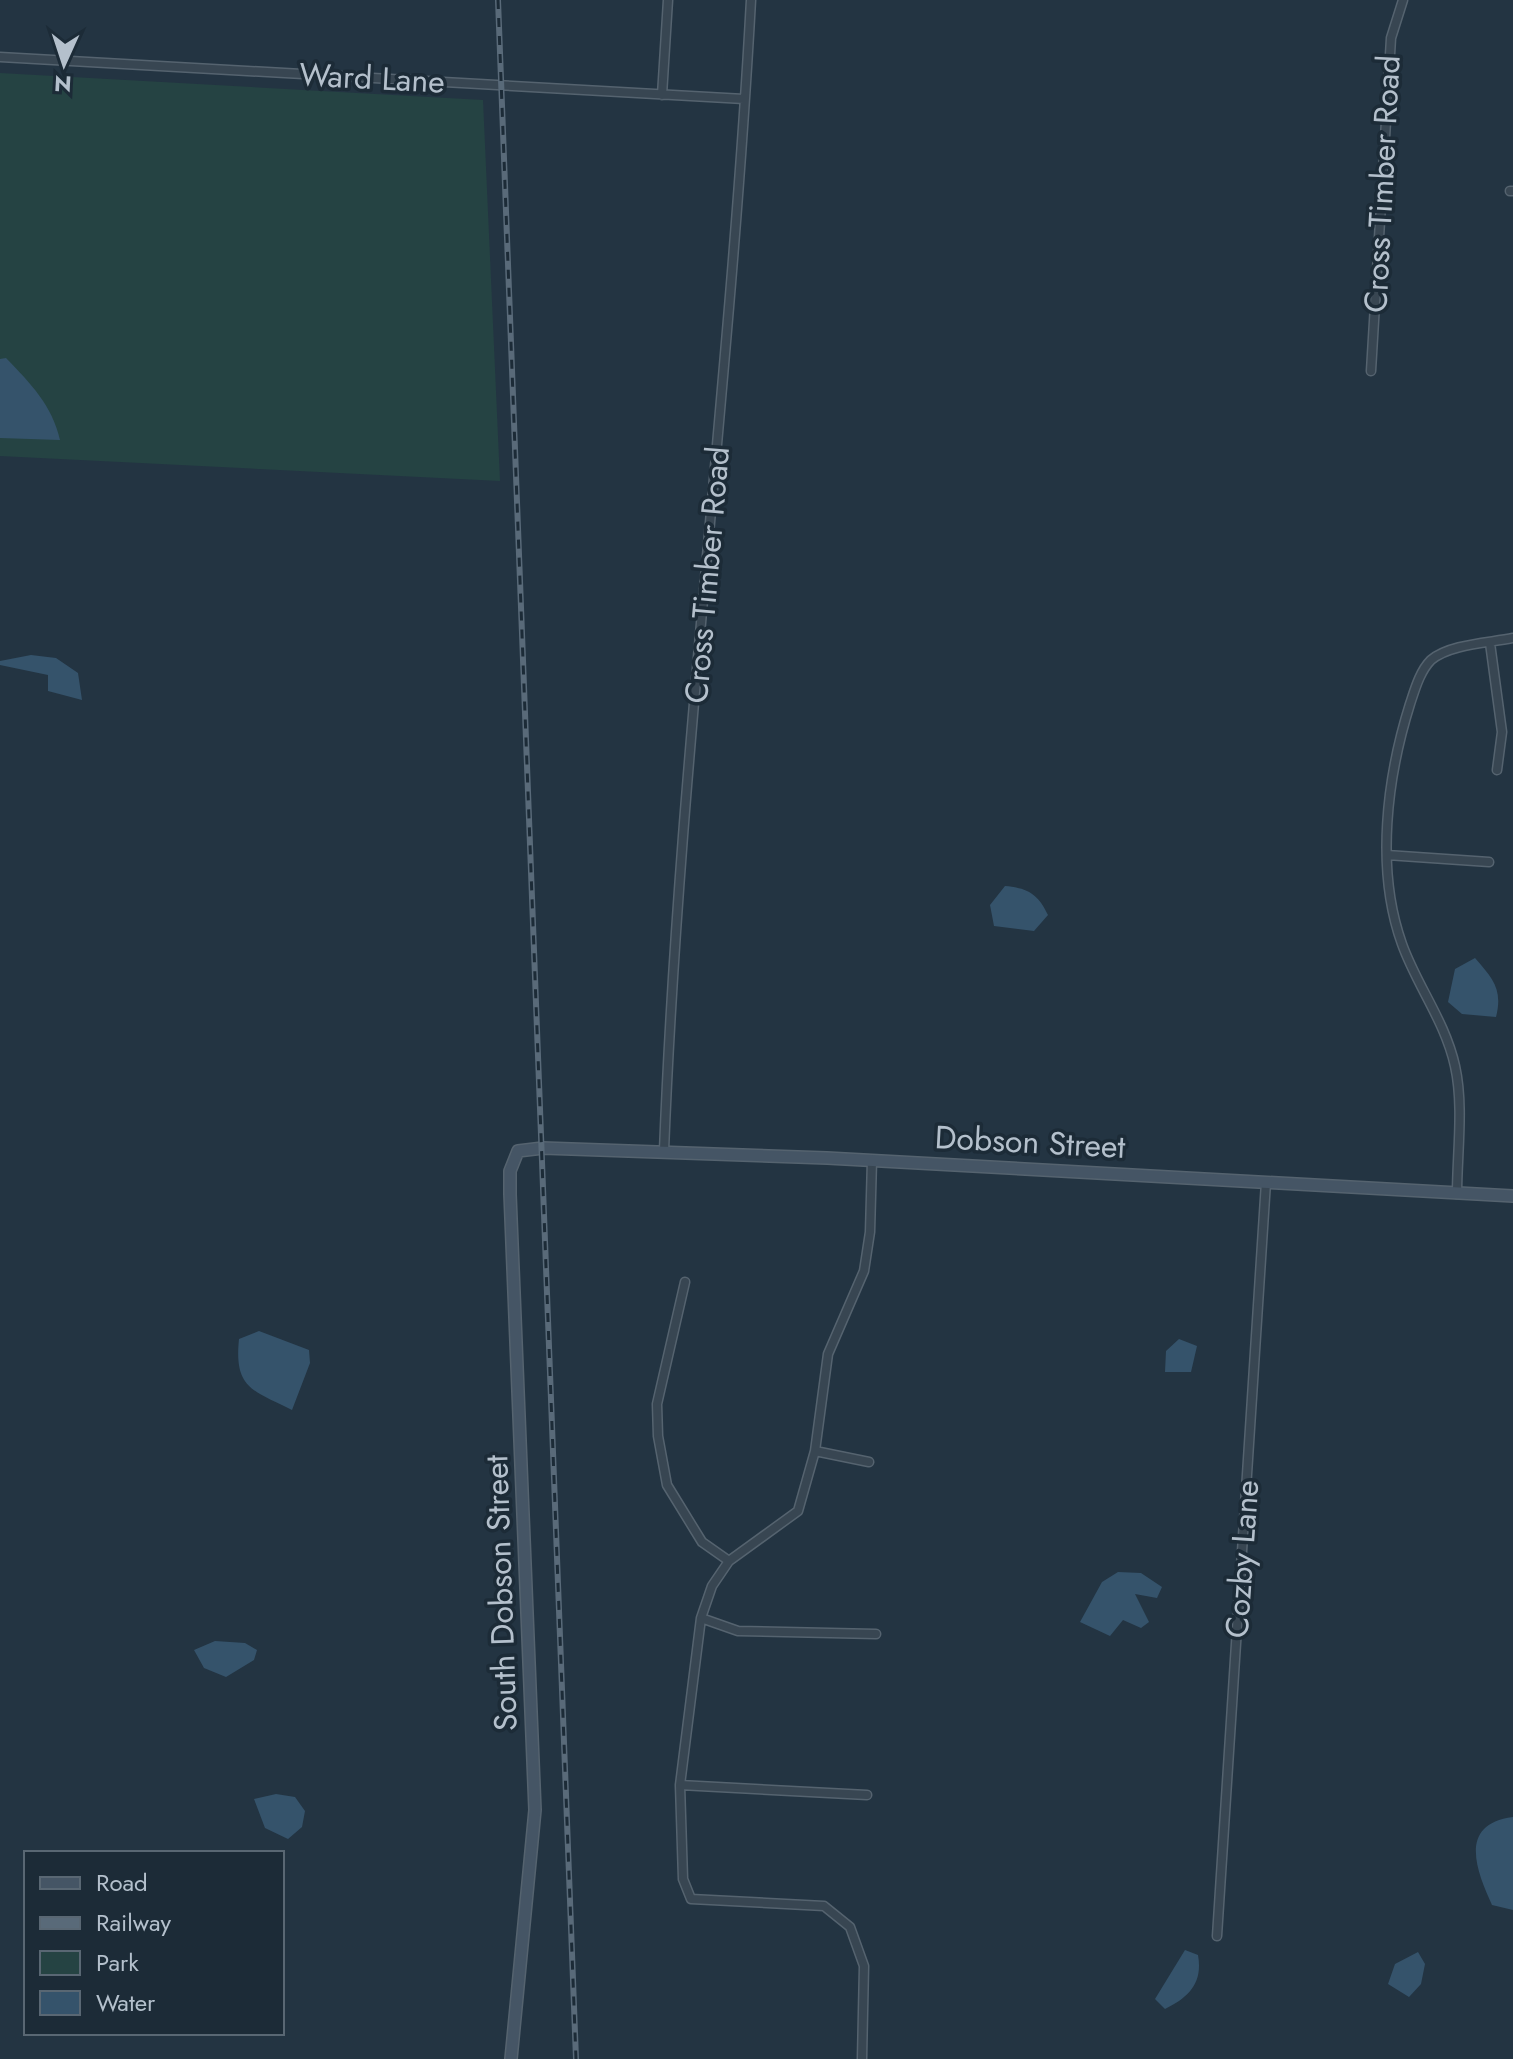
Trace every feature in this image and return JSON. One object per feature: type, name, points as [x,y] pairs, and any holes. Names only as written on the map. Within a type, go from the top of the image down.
[{"type":"street","points":[[662,95],[668,0]]},
{"type":"street","name":"Cross Timber Road","points":[[664,1151],[671,1001],[751,0]]},
{"type":"street","name":"Cross Timber Road","points":[[1371,371],[1391,38],[1403,0]]},
{"type":"street","name":"Ward Lane","points":[[0,57],[744,99]]},
{"type":"street","points":[[1457,1194],[1456,1069],[1444,1029],[1402,945],[1391,903],[1387,855],[1392,781],[1400,735],[1425,667],[1435,657],[1513,638]]},
{"type":"street","points":[[1490,643],[1502,732],[1497,770]]},
{"type":"street","points":[[1387,855],[1489,862]]},
{"type":"street","name":"Dobson Street","points":[[543,1148],[872,1160],[1513,1196]]},
{"type":"street","name":"South Dobson Street","points":[[511,2059],[535,1810],[510,1171],[518,1151],[543,1148]]},
{"type":"street","points":[[862,2059],[864,1966],[850,1927],[824,1906],[691,1899],[683,1879],[680,1785],[701,1618],[712,1586],[729,1561],[798,1511],[815,1451],[828,1354],[864,1271],[870,1232],[872,1160]]},
{"type":"street","name":"Cozby Lane","points":[[1217,1936],[1266,1182]]},
{"type":"street","points":[[685,1282],[657,1404],[658,1436],[667,1485],[702,1542],[729,1561]]},
{"type":"street","points":[[815,1451],[869,1462]]},
{"type":"street","points":[[701,1618],[738,1631],[876,1634]]},
{"type":"street","points":[[680,1785],[867,1795]]},
{"type":"green space","points":[[0,73],[483,100],[500,481],[0,456]]},
{"type":"water","points":[[6,358],[46,406],[60,440],[0,438],[0,359]]},
{"type":"water","points":[[31,655],[56,658],[78,673],[82,700],[48,691],[48,675],[0,665],[0,661]]},
{"type":"water","points":[[1005,886],[1031,893],[1044,908],[1048,915],[1034,931],[994,926],[990,905]]},
{"type":"water","points":[[1475,958],[1495,985],[1498,999],[1496,1017],[1462,1014],[1448,1002],[1455,969]]},
{"type":"water","points":[[259,1331],[309,1350],[310,1363],[292,1410],[256,1392],[243,1378],[238,1355],[239,1339]]},
{"type":"water","points":[[1179,1339],[1197,1346],[1191,1372],[1165,1372],[1166,1351]]},
{"type":"water","points":[[1118,1572],[1141,1573],[1162,1587],[1157,1598],[1135,1594],[1149,1622],[1141,1628],[1123,1620],[1110,1636],[1080,1622],[1102,1582]]},
{"type":"water","points":[[215,1641],[245,1643],[257,1650],[254,1660],[226,1677],[204,1668],[194,1650]]},
{"type":"water","points":[[276,1794],[295,1797],[305,1811],[302,1827],[288,1839],[265,1828],[254,1799]]},
{"type":"water","points":[[1513,1817],[1513,1910],[1492,1905],[1481,1878],[1476,1851],[1484,1829],[1495,1821]]},
{"type":"water","points":[[1185,1950],[1198,1955],[1196,1981],[1187,1994],[1165,2009],[1155,1999]]},
{"type":"water","points":[[1418,1952],[1425,1964],[1421,1984],[1409,1997],[1388,1984],[1395,1964]]},
{"type":"railway","points":[[498,0],[576,2059]]}]
